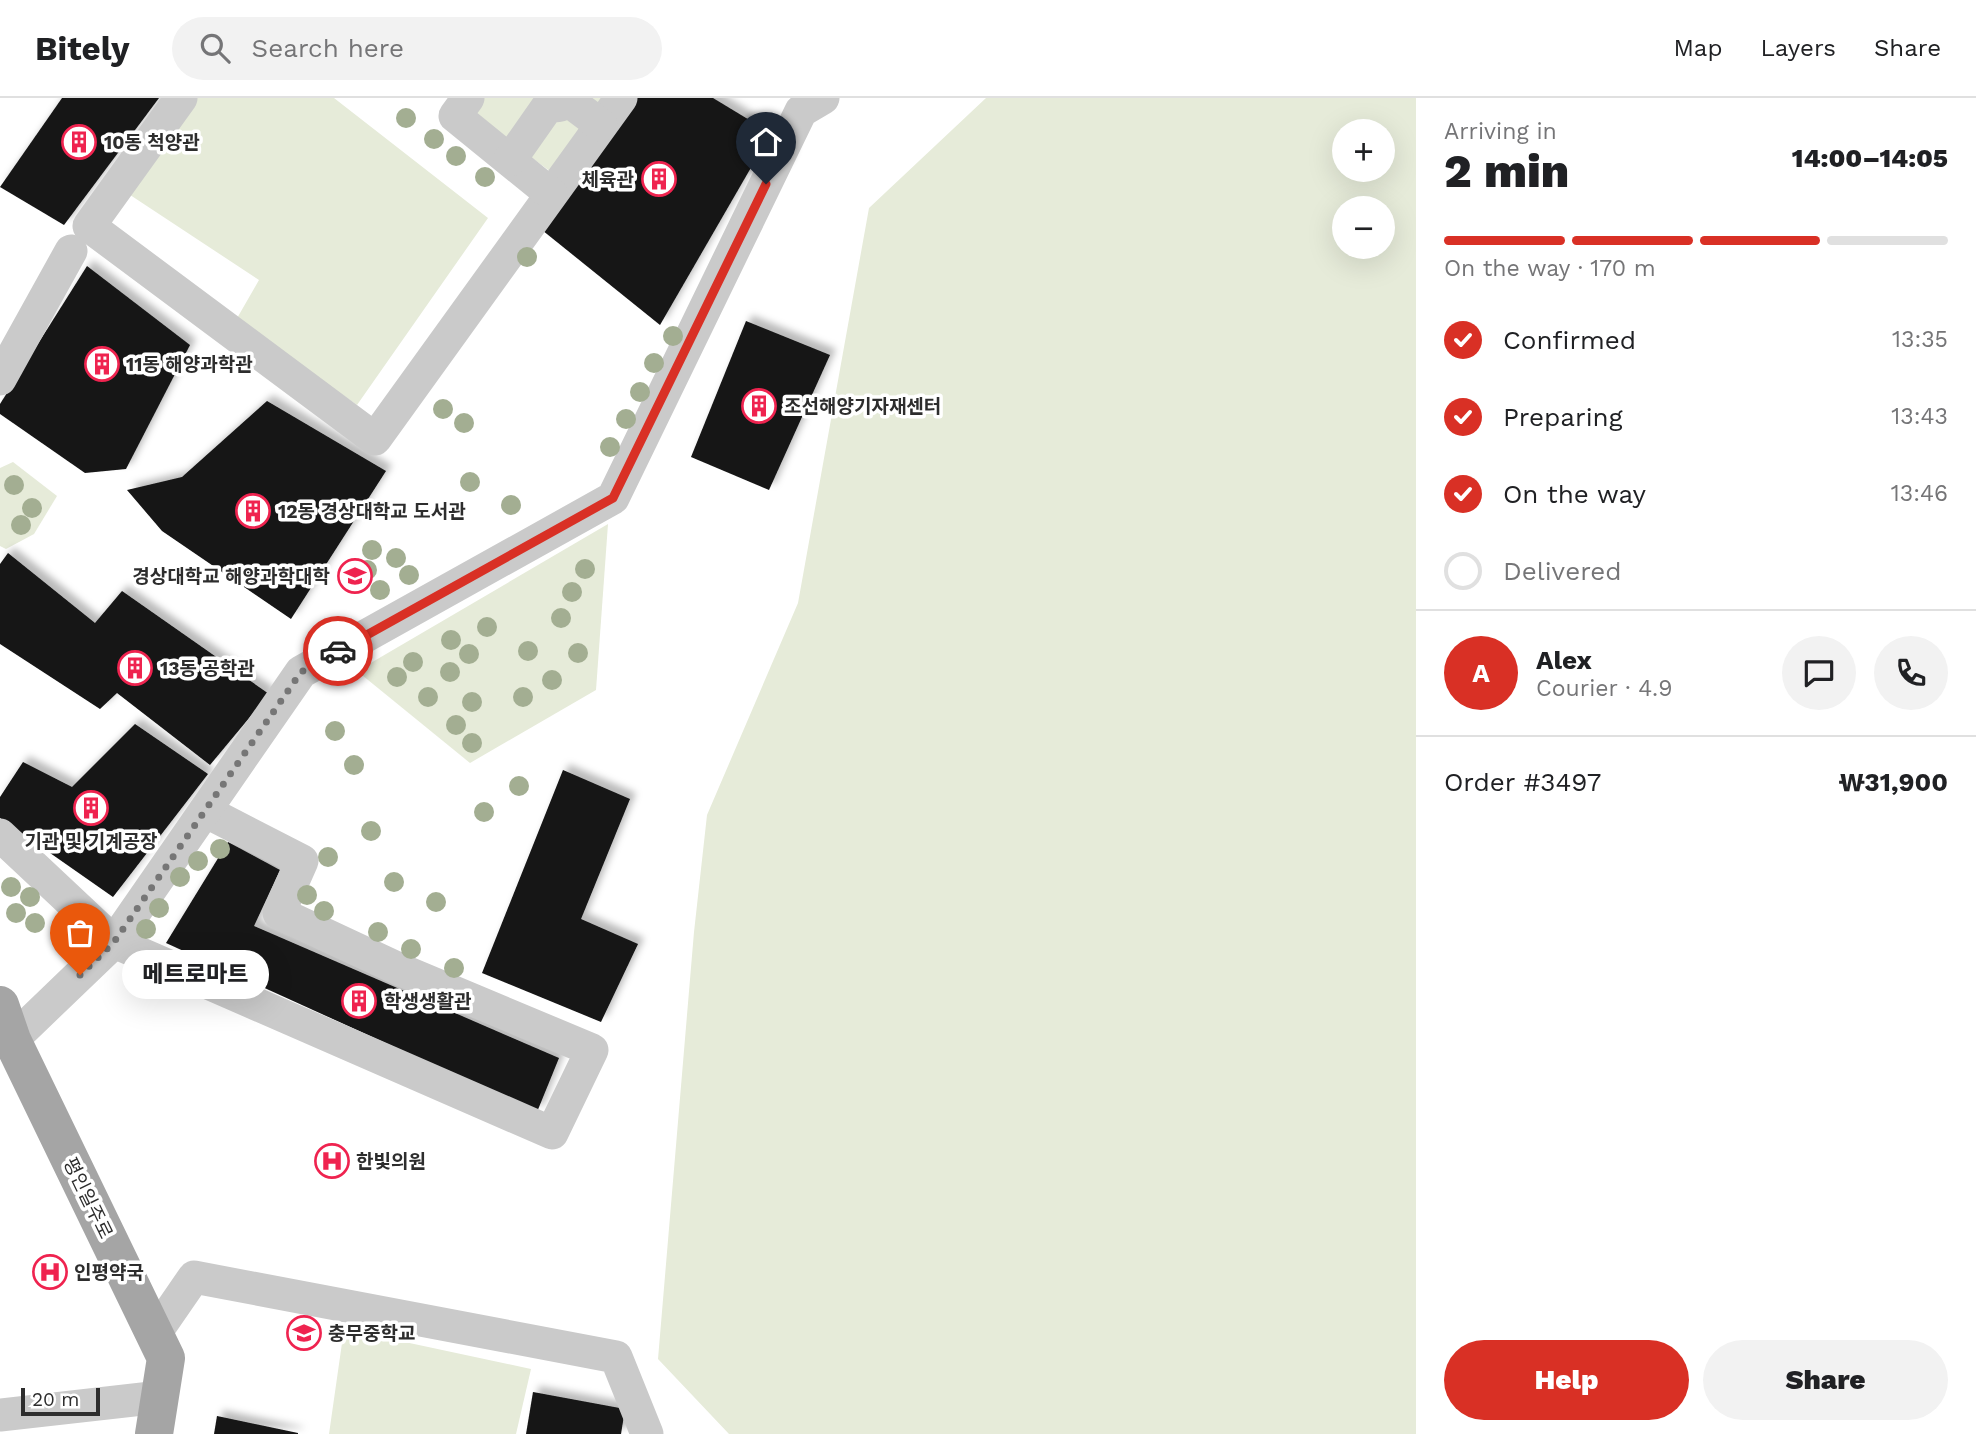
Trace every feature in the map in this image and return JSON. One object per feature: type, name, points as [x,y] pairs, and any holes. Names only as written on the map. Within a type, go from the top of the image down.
[{"type":"main road","name":"평인일주로","points":[[0,1004],[12,1040],[166,1358],[154,1434]]},
{"type":"street","points":[[181,98],[89,226],[375,439],[551,194],[606,108],[569,101],[562,106],[550,103],[505,157]]},
{"type":"street","points":[[468,98],[455,116],[551,194]]},
{"type":"street","points":[[505,157],[537,98]]},
{"type":"street","points":[[12,1040],[114,942],[301,672],[613,498],[804,101]]},
{"type":"street","points":[[0,379],[71,251]]},
{"type":"street","points":[[0,835],[114,942],[552,1133],[592,1049],[401,970],[279,913],[302,861],[205,811]]},
{"type":"street","points":[[155,1335],[194,1277],[616,1357],[647,1434]]},
{"type":"street","points":[[0,1415],[160,1397]]},
{"type":"green space","points":[[189,98],[334,98],[488,218],[357,405],[236,320],[259,280],[115,185]]},
{"type":"green space","points":[[482,98],[612,98],[555,175],[472,113]]},
{"type":"green space","points":[[986,98],[1416,98],[1416,1434],[729,1434],[658,1359],[694,932],[707,815],[798,603],[869,208]]},
{"type":"green space","points":[[13,462],[57,496],[34,534],[6,549],[0,546],[0,468]]},
{"type":"green space","points":[[608,524],[596,690],[470,763],[357,671]]},
{"type":"green space","points":[[344,1329],[531,1369],[516,1434],[329,1434]]},
{"type":"building","name":"10동 척양관","points":[[62,98],[159,98],[64,225],[0,187]]},
{"type":"building","name":"체육관","points":[[637,98],[713,98],[771,133],[660,325],[537,226]]},
{"type":"building","name":"11동 해양과학관","points":[[87,266],[190,345],[126,469],[85,473],[0,414],[0,404]]},
{"type":"building","name":"조선해양기자재센터","points":[[746,321],[830,355],[769,490],[691,457]]},
{"type":"building","name":"12동 경상대학교 도서관","points":[[267,401],[386,471],[291,619],[162,531],[127,490],[182,477]]},
{"type":"building","name":"13동 공학관","points":[[8,553],[95,623],[122,591],[269,694],[210,765],[117,693],[100,709],[0,644],[0,564]]},
{"type":"building","name":"기관 및 기계공장","points":[[135,724],[208,774],[113,897],[0,818],[0,797],[23,762],[72,787]]},
{"type":"building","name":"학생생활관","points":[[563,770],[630,799],[581,919],[638,944],[601,1022],[482,973]]},
{"type":"building","name":"학생생활관","points":[[228,842],[280,870],[254,926],[559,1058],[537,1112],[166,943]]},
{"type":"building","points":[[533,1392],[625,1409],[621,1434],[526,1434]]},
{"type":"building","points":[[217,1416],[298,1433],[298,1434],[214,1434]]},
{"type":"way so far","points":[[80,975],[114,942],[301,672],[338,651]]},
{"type":"place","name":"10동 척양관","points":[[79,142]]},
{"type":"place","name":"체육관","points":[[659,179]]},
{"type":"place","name":"11동 해양과학관","points":[[102,364]]},
{"type":"place","name":"조선해양기자재센터","points":[[759,406]]},
{"type":"place","name":"12동 경상대학교 도서관","points":[[253,511]]},
{"type":"place","name":"경상대학교 해양과학대학","points":[[355,576]]},
{"type":"place","name":"13동 공학관","points":[[135,668]]},
{"type":"place","name":"기관 및 기계공장","points":[[91,808]]},
{"type":"place","name":"메트로마트","points":[[80,975]]},
{"type":"place","name":"학생생활관","points":[[359,1001]]},
{"type":"place","name":"한빛의원","points":[[332,1161]]},
{"type":"place","name":"인평약국","points":[[50,1272]]},
{"type":"place","name":"충무중학교","points":[[304,1333]]},
{"type":"route","points":[[338,651],[613,498],[766,184]]}]
